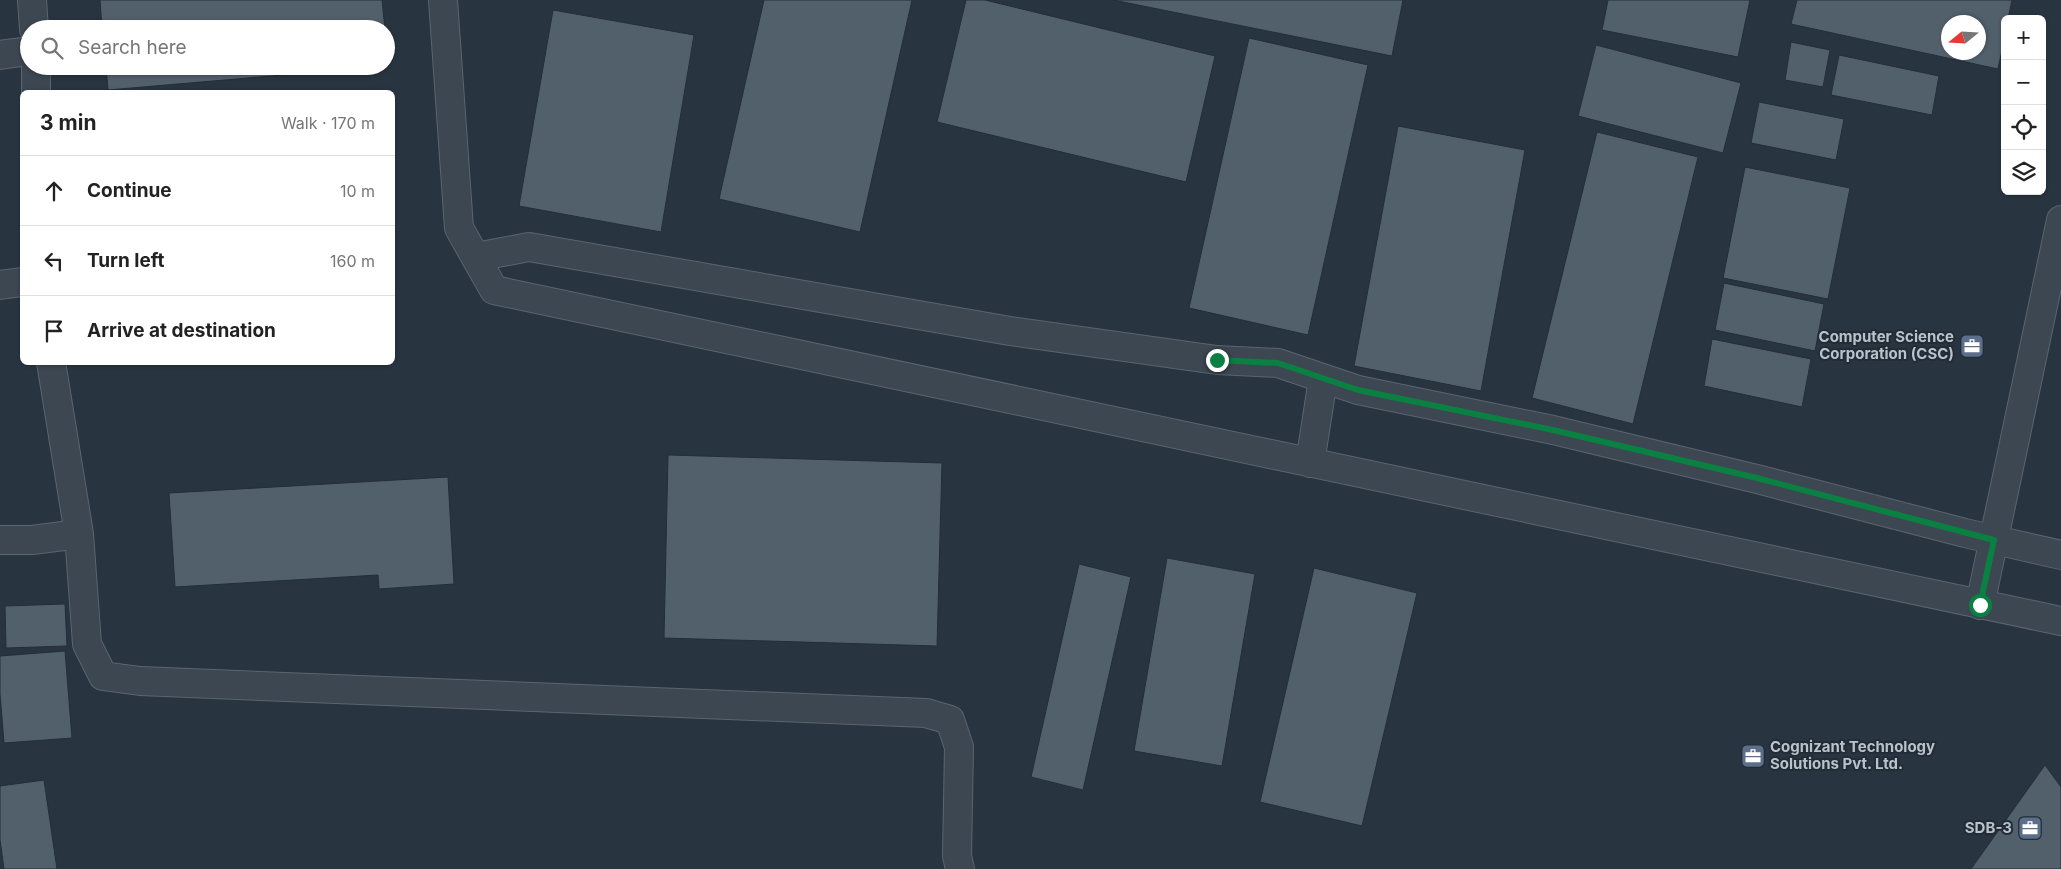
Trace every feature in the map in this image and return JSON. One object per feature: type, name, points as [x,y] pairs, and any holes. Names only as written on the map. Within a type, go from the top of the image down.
[{"type":"street","points":[[32,0],[33,20]]},
{"type":"street","points":[[443,0],[459,228],[494,290],[2061,622]]},
{"type":"street","points":[[0,55],[20,52]]},
{"type":"street","points":[[36,75],[36,90]]},
{"type":"street","points":[[1980,605],[2061,220]]},
{"type":"street","points":[[476,257],[529,247],[1010,331],[1217,360],[1278,363],[1358,390],[1553,430],[1757,478],[1994,540],[2061,555]]},
{"type":"street","points":[[0,285],[20,282]]},
{"type":"street","points":[[51,365],[79,534],[87,644],[103,676],[140,681],[926,713],[950,720],[959,747],[957,856],[960,869]]},
{"type":"street","points":[[1310,462],[1323,378]]},
{"type":"street","points":[[0,540],[32,540],[79,534]]},
{"type":"building","points":[[100,0],[382,0],[384,20],[101,20]]},
{"type":"building","points":[[764,0],[912,0],[860,232],[719,199]]},
{"type":"building","points":[[966,0],[985,0],[1215,56],[1186,182],[937,122]]},
{"type":"building","points":[[1113,0],[1403,0],[1392,56]]},
{"type":"building","points":[[1608,0],[1750,0],[1738,57],[1602,30]]},
{"type":"building","points":[[1797,0],[2012,0],[2009,15],[2001,15],[2001,55],[1998,69],[1957,60],[1986,60],[1986,15],[1941,15],[1941,57],[1791,24]]},
{"type":"building","points":[[553,10],[694,35],[661,232],[519,206]]},
{"type":"building","points":[[1249,38],[1368,65],[1308,335],[1189,308]]},
{"type":"building","points":[[1791,42],[1830,50],[1823,87],[1785,80]]},
{"type":"building","points":[[1596,45],[1741,83],[1723,153],[1578,116]]},
{"type":"building","points":[[1839,55],[1939,76],[1932,115],[1831,95]]},
{"type":"building","points":[[107,75],[283,75],[108,90]]},
{"type":"building","points":[[1759,102],[1844,119],[1836,160],[1751,143]]},
{"type":"building","points":[[1398,126],[1525,150],[1481,391],[1354,366]]},
{"type":"building","points":[[1597,132],[1698,157],[1633,424],[1532,398]]},
{"type":"building","points":[[1745,167],[1850,188],[1828,299],[1723,278]]},
{"type":"building","points":[[1724,283],[1824,304],[1815,351],[1715,330]]},
{"type":"building","points":[[1712,339],[1811,359],[1802,407],[1704,386]]},
{"type":"building","points":[[668,455],[942,463],[937,646],[664,638]]},
{"type":"building","points":[[448,477],[454,584],[379,589],[378,575],[175,587],[169,493]]},
{"type":"building","points":[[1167,558],[1255,574],[1222,766],[1134,751]]},
{"type":"building","points":[[1079,564],[1131,577],[1083,790],[1031,777]]},
{"type":"building","points":[[1314,568],[1417,593],[1362,826],[1260,802]]},
{"type":"building","points":[[65,604],[67,646],[6,648],[5,606]]},
{"type":"building","points":[[65,651],[72,738],[4,743],[0,694],[0,656]]},
{"type":"building","name":"SDB-3","points":[[2045,765],[2061,787],[2061,869],[1971,869]]},
{"type":"building","points":[[44,780],[57,869],[4,869],[0,840],[0,786]]},
{"type":"place","name":"Computer Science Corporation (CSC)","points":[[1972,346]]},
{"type":"place","name":"Cognizant Technology Solutions Pvt. Ltd.","points":[[1753,756]]},
{"type":"place","name":"SDB-3","points":[[2030,828]]},
{"type":"route","points":[[1217,360],[1278,363],[1358,390],[1553,430],[1757,478],[1994,540],[1980,605]]}]
